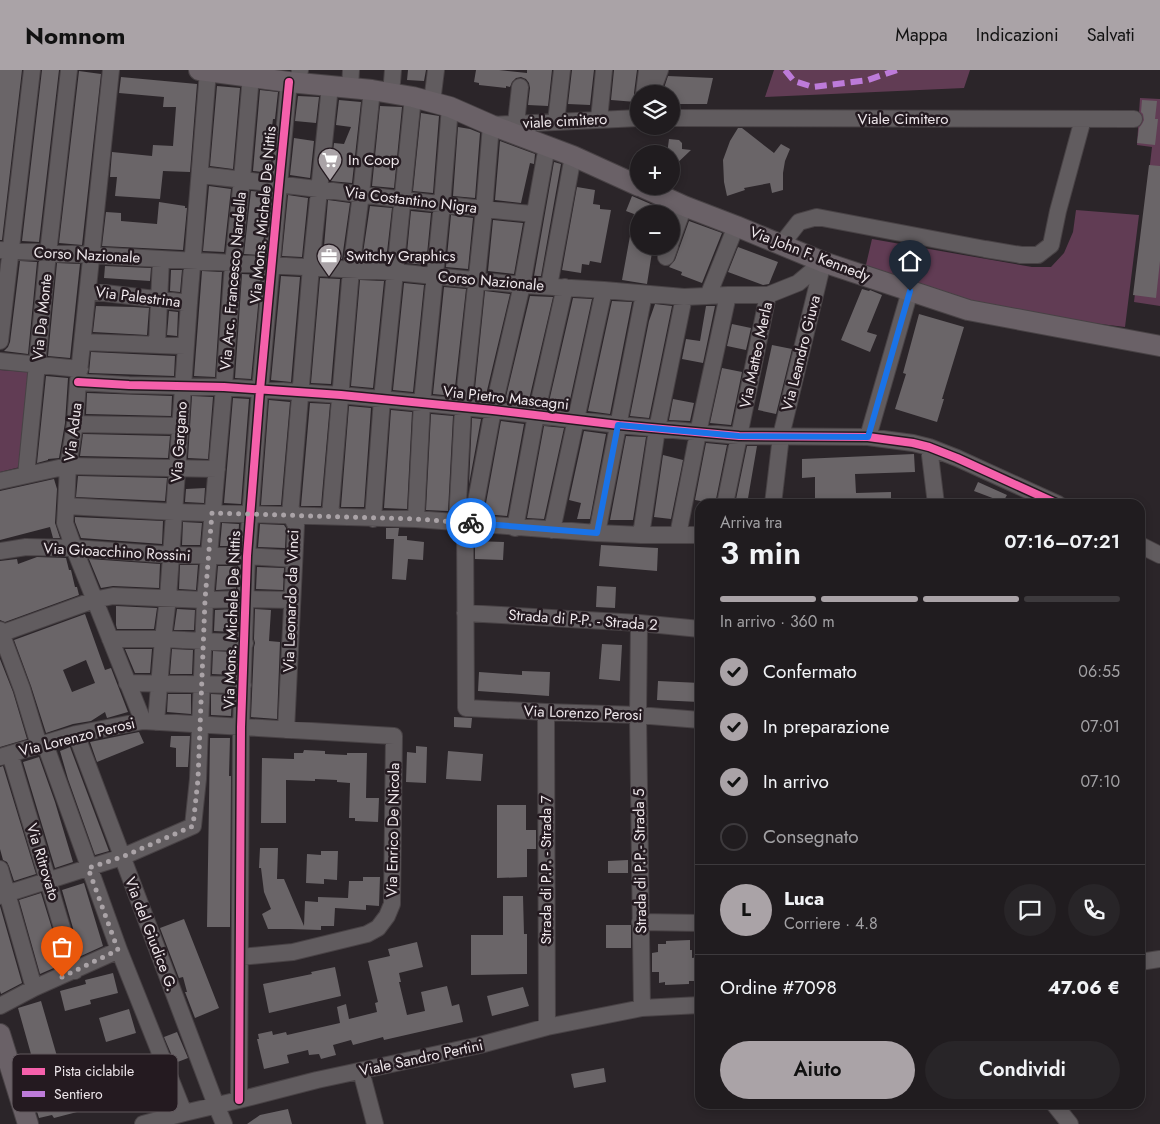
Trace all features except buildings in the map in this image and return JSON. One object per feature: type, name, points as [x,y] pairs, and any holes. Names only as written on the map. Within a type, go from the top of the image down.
[{"type":"main road","name":"Via John F. Kennedy","points":[[204,70],[344,81],[382,92],[413,97],[441,105],[573,156],[630,182]]},
{"type":"main road","name":"Via John F. Kennedy","points":[[660,195],[823,262],[968,310],[1160,346]]},
{"type":"main road","points":[[0,1034],[12,1073]]},
{"type":"main road","points":[[24,1112],[28,1124]]},
{"type":"street","points":[[0,341],[5,250],[32,70]]},
{"type":"street","name":"Via Da Monte","points":[[26,475],[48,253],[69,70]]},
{"type":"street","name":"Via Adua","points":[[111,70],[75,424],[68,466],[65,523],[127,683],[150,722]]},
{"type":"street","name":"Via Gargano","points":[[150,722],[160,683],[168,598],[192,260],[200,175],[204,70]]},
{"type":"street","points":[[330,516],[351,270],[361,194],[382,92],[394,70]]},
{"type":"street","points":[[416,519],[422,403],[442,204],[441,105],[436,70]]},
{"type":"street","points":[[556,122],[562,70]]},
{"type":"street","points":[[599,120],[604,70]]},
{"type":"street","points":[[645,85],[646,70]]},
{"type":"street","points":[[654,85],[660,70]]},
{"type":"street","name":"Via Arc. Francesco Nardella","points":[[122,857],[193,826],[201,725],[208,556],[242,179],[249,74]]},
{"type":"street","name":"Via Mons. Michele De Nittis","points":[[238,1100],[241,727],[247,556],[279,185],[296,78]]},
{"type":"street","name":"Via Leonardo da Vinci","points":[[286,730],[296,525],[290,515],[311,267],[319,189],[344,81]]},
{"type":"street","points":[[516,123],[520,87]]},
{"type":"street","points":[[373,519],[382,399],[413,97]]},
{"type":"street","name":"viale cimitero","points":[[491,125],[630,118]]},
{"type":"street","name":"Viale Cimitero","points":[[680,118],[1134,120]]},
{"type":"street","points":[[781,245],[799,222],[817,217],[985,250],[1038,256],[1051,245],[1082,119]]},
{"type":"street","points":[[465,613],[463,408],[491,125]]},
{"type":"street","points":[[465,523],[498,410],[547,146]]},
{"type":"street","points":[[515,528],[557,287],[573,156]]},
{"type":"street","name":"Via Costantino Nigra","points":[[200,175],[484,210],[534,214]]},
{"type":"street","points":[[680,217],[684,206]]},
{"type":"street","points":[[708,296],[736,226]]},
{"type":"street","name":"Corso Nazionale","points":[[5,250],[395,272],[522,285],[684,297],[728,294],[768,295],[798,283],[823,262]]},
{"type":"street","points":[[157,344],[161,259]]},
{"type":"street","name":"Via Leandro Giuva","points":[[774,499],[781,436],[823,262]]},
{"type":"street","points":[[552,530],[604,290]]},
{"type":"street","name":"Via Palestrina","points":[[88,291],[189,303]]},
{"type":"street","points":[[868,437],[910,291]]},
{"type":"street","points":[[597,533],[644,294]]},
{"type":"street","points":[[678,535],[728,294]]},
{"type":"street","name":"Via Matteo Merla","points":[[726,499],[768,295]]},
{"type":"street","points":[[641,535],[657,428],[684,297]]},
{"type":"street","points":[[82,342],[186,346]]},
{"type":"street","name":"Via Pietro Mascagni","points":[[0,361],[37,366],[79,376],[183,386],[341,395],[498,410],[698,433],[739,436],[868,437],[929,447],[1047,499]]},
{"type":"street","points":[[75,424],[181,426]]},
{"type":"street","points":[[929,447],[935,499]]},
{"type":"street","points":[[0,481],[68,466],[216,469]]},
{"type":"street","points":[[66,506],[250,515],[416,519],[597,533],[695,535]]},
{"type":"street","name":"Via Gioacchino Rossini","points":[[0,551],[26,547],[74,548],[294,559]]},
{"type":"street","points":[[1145,547],[1160,555]]},
{"type":"street","points":[[160,1054],[118,950],[0,633],[94,600],[112,596],[205,600],[292,600]]},
{"type":"street","name":"Strada di P-P. - Strada 2","points":[[465,613],[640,623],[695,628]]},
{"type":"street","name":"Via Lorenzo Perosi","points":[[465,613],[466,708],[638,715],[695,720]]},
{"type":"street","name":"Strada di P.P.- Strada 5","points":[[640,623],[638,715],[642,1008]]},
{"type":"street","points":[[110,639],[163,639],[245,643]]},
{"type":"street","points":[[127,683],[243,685]]},
{"type":"street","name":"Strada di P.P. - Strada 7","points":[[546,712],[547,1027]]},
{"type":"street","name":"Via Lorenzo Perosi","points":[[5,755],[76,734],[150,722],[394,736]]},
{"type":"street","name":"Via del Giudice G.","points":[[76,734],[224,1124]]},
{"type":"street","name":"Via Enrico De Nicola","points":[[240,957],[293,952],[367,934],[378,928],[387,916],[392,904],[394,736]]},
{"type":"street","name":"Via Ritrovato","points":[[5,755],[49,880],[75,971]]},
{"type":"street","points":[[4,895],[122,857]]},
{"type":"street","points":[[0,869],[4,895],[34,988]]},
{"type":"street","points":[[640,922],[695,923]]},
{"type":"street","points":[[0,1006],[34,988],[118,950]]},
{"type":"street","points":[[1145,961],[1160,959]]},
{"type":"street","name":"Viale Sandro Pertini","points":[[143,1124],[317,1080],[480,1045],[547,1027],[642,1008],[695,1005]]},
{"type":"street","points":[[361,1071],[375,1124]]},
{"type":"street","points":[[178,1098],[184,1113]]},
{"type":"street","points":[[1058,1109],[1070,1124]]},
{"type":"shaded area","points":[[774,70],[970,70],[964,88],[765,97]]},
{"type":"shaded area","points":[[1140,98],[1160,99],[1160,306],[1134,302],[1152,147],[1137,145]]},
{"type":"shaded area","points":[[1076,210],[1139,215],[1125,327],[1027,315],[968,305],[865,269],[872,239],[1032,267],[1051,267],[1064,253],[1073,232]]},
{"type":"shaded area","points":[[0,370],[28,372],[20,467],[0,472]]},
{"type":"marked path","points":[[785,70],[794,81],[813,87],[868,80],[897,70]]},
{"type":"cycle path","points":[[239,1100],[241,727],[247,556],[260,390],[289,82]]},
{"type":"cycle path","points":[[78,382],[224,387],[341,395],[739,436],[868,437],[929,447],[1047,499]]},
{"type":"way so far","points":[[62,977],[118,950],[88,868],[122,857],[193,826],[198,779],[205,600],[212,513],[416,519],[471,523]]},
{"type":"place","name":"In Coop","points":[[330,181]]},
{"type":"place","name":"Switchy Graphics","points":[[329,277]]},
{"type":"route","points":[[471,523],[515,528],[597,533],[618,425],[739,436],[868,437],[910,291]]}]
